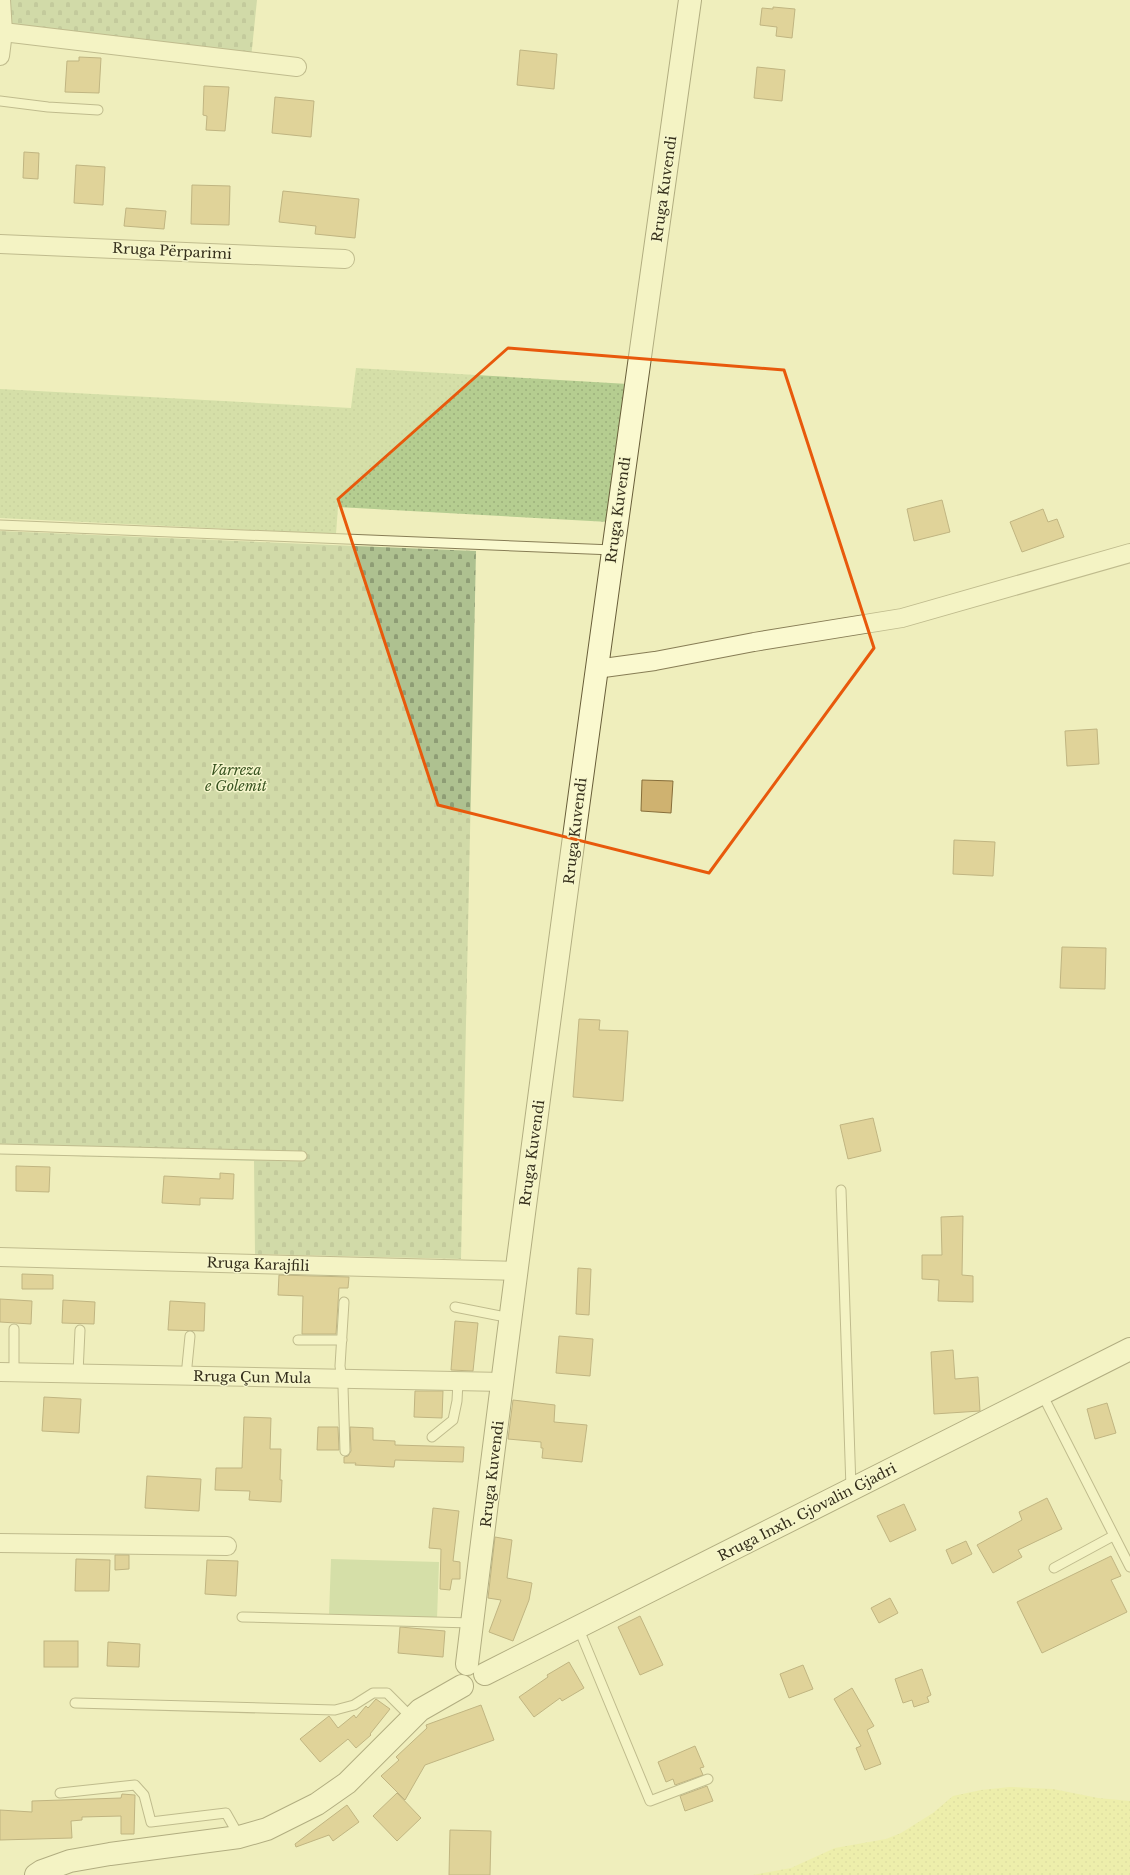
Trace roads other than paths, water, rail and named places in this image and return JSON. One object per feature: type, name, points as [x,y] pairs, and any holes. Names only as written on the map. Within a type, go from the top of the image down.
[{"type":"street","points":[[0,56],[3,32],[1,0]]},
{"type":"street","name":"Rruga Kuvendi","points":[[476,1669],[473,1623],[504,1382],[516,1271],[596,669],[690,0]]},
{"type":"street","points":[[3,32],[297,67]]},
{"type":"street","name":"Rruga Përparimi","points":[[0,244],[344,259]]},
{"type":"street","points":[[596,669],[655,661],[902,618],[1130,553]]},
{"type":"street","name":"Rruga Karajfili","points":[[0,1257],[516,1271]]},
{"type":"street","name":"Rruga Inxh. Gjovalin Gjadri","points":[[476,1669],[578,1628],[1130,1349]]},
{"type":"street","name":"Rruga Çun Mula","points":[[7,1372],[504,1382]]},
{"type":"street","points":[[0,1543],[227,1546]]},
{"type":"street","points":[[36,1875],[42,1871],[70,1861],[239,1837],[267,1829],[291,1818],[317,1804],[347,1783],[412,1718],[431,1703],[462,1686],[466,1689],[478,1689],[482,1685],[476,1669]]},
{"type":"lane","points":[[0,101],[48,107],[98,110]]},
{"type":"lane","points":[[0,525],[613,550]]},
{"type":"lane","points":[[0,1149],[302,1156]]},
{"type":"lane","points":[[841,1190],[851,1490]]},
{"type":"lane","points":[[344,1302],[340,1366],[342,1379],[345,1451]]},
{"type":"lane","points":[[455,1307],[511,1318]]},
{"type":"lane","points":[[7,1372],[14,1328]]},
{"type":"lane","points":[[78,1373],[80,1330]]},
{"type":"lane","points":[[186,1376],[190,1336]]},
{"type":"lane","points":[[298,1340],[342,1340]]},
{"type":"lane","points":[[432,1436],[453,1420],[457,1401],[458,1381]]},
{"type":"lane","points":[[1042,1394],[1113,1536],[1130,1566]]},
{"type":"lane","points":[[1054,1568],[1113,1536]]},
{"type":"lane","points":[[242,1617],[473,1623]]},
{"type":"lane","points":[[578,1628],[650,1801],[708,1779]]},
{"type":"lane","points":[[74,1703],[335,1710],[354,1705],[373,1693],[387,1693],[412,1718]]},
{"type":"lane","points":[[60,1793],[135,1785],[144,1795],[151,1822],[226,1813],[239,1837]]},
{"type":"park label","name":"Varreza e Golemit","points":[[236,778]]}]
